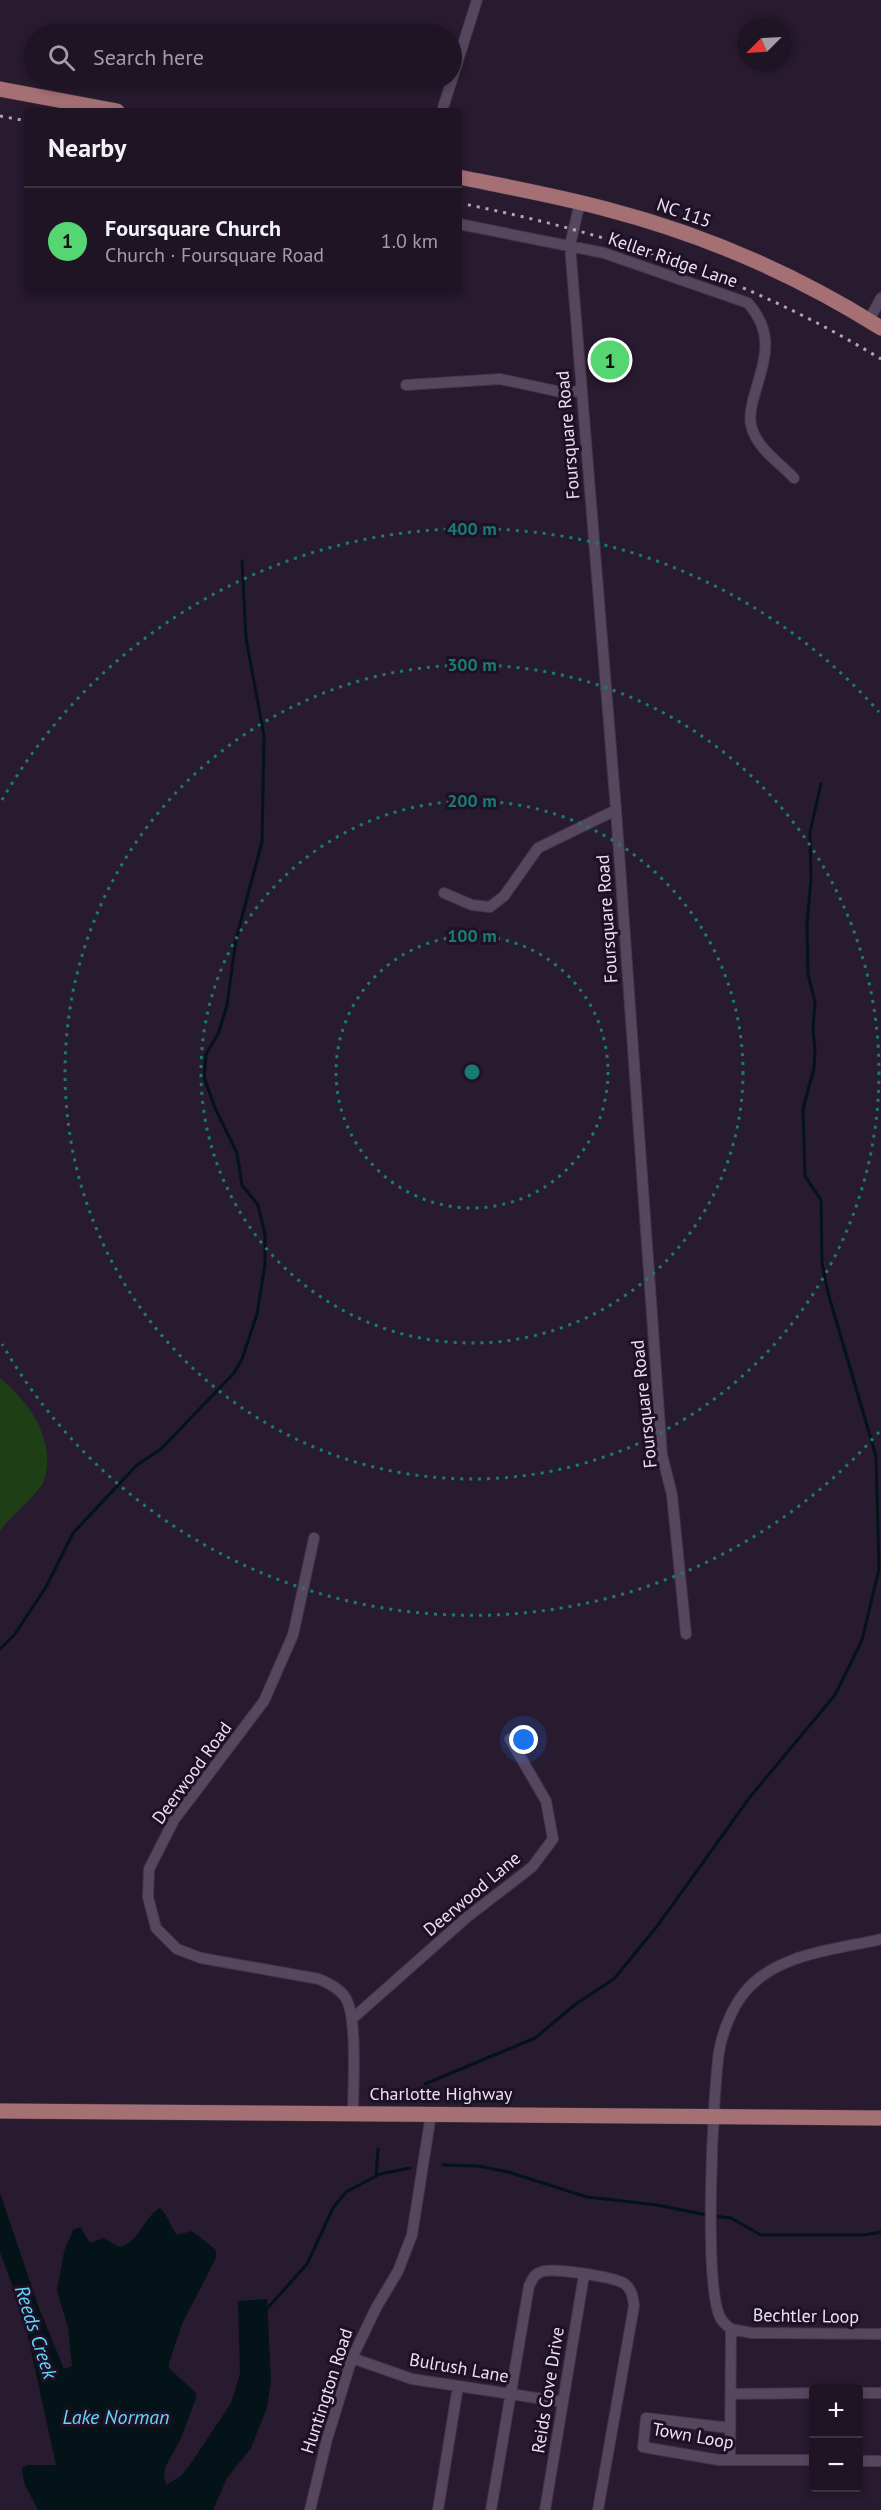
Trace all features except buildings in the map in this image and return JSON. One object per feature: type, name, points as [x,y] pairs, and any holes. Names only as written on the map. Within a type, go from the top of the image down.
[{"type":"main road","points":[[0,89],[101,108]]},
{"type":"main road","name":"NC 115","points":[[462,178],[580,202],[676,230],[742,256],[875,324]]},
{"type":"main road","name":"Charlotte Highway","points":[[0,2111],[881,2118]]},
{"type":"street","points":[[462,48],[477,0]]},
{"type":"street","points":[[443,108],[449,90]]},
{"type":"street","name":"Foursquare Road","points":[[580,202],[570,244],[616,810],[662,1455],[672,1495],[686,1634]]},
{"type":"street","name":"Keller Ridge Lane","points":[[462,225],[570,244],[604,253],[748,303],[758,315],[765,331],[766,347],[752,403],[750,423],[761,446],[794,478]]},
{"type":"street","points":[[875,324],[881,298]]},
{"type":"street","points":[[406,385],[500,379],[561,392],[581,391]]},
{"type":"street","points":[[444,893],[472,905],[490,907],[504,896],[538,848],[616,810]]},
{"type":"street","name":"Deerwood Road","points":[[314,1538],[293,1635],[264,1701],[174,1820],[149,1869],[148,1897],[156,1928],[177,1949],[201,1959],[319,1979],[332,1985],[346,1998],[352,2019],[353,2113]]},
{"type":"street","name":"Deerwood Lane","points":[[352,2019],[466,1918],[532,1867],[553,1839],[546,1801],[510,1739]]},
{"type":"street","points":[[730,2460],[731,2329],[721,2319],[712,2270],[714,2115],[719,2050],[727,2025],[744,1993],[763,1976],[791,1960],[881,1939]]},
{"type":"street","name":"Huntington Road","points":[[310,2510],[327,2439],[352,2358],[376,2308],[398,2271],[412,2235],[431,2114]]},
{"type":"street","points":[[491,2510],[529,2286],[534,2276],[542,2271],[554,2270],[624,2284],[632,2292],[634,2306],[598,2510]]},
{"type":"street","name":"Reids Cove Drive","points":[[545,2510],[584,2275]]},
{"type":"street","name":"Bechtler Loop","points":[[731,2329],[752,2333],[881,2334]]},
{"type":"street","name":"Bulrush Lane","points":[[352,2358],[412,2379],[563,2402]]},
{"type":"street","points":[[438,2510],[458,2386]]},
{"type":"street","points":[[730,2394],[809,2393]]},
{"type":"street","points":[[863,2393],[881,2394]]},
{"type":"street","name":"Town Loop","points":[[730,2428],[646,2418],[642,2439],[643,2447],[730,2460],[809,2460]]},
{"type":"street","points":[[863,2461],[881,2461]]},
{"type":"green space","points":[[0,1378],[31,1411],[38,1424],[44,1438],[47,1468],[43,1483],[0,1531]]},
{"type":"water","name":"Lake Norman","points":[[0,2193],[39,2308],[64,2369],[72,2366],[68,2327],[57,2291],[64,2252],[73,2230],[80,2227],[90,2243],[103,2238],[120,2247],[132,2240],[149,2217],[160,2208],[177,2235],[192,2231],[216,2250],[216,2258],[182,2324],[169,2363],[169,2368],[196,2393],[196,2398],[181,2438],[165,2468],[166,2485],[181,2476],[231,2403],[240,2374],[238,2301],[267,2299],[271,2381],[267,2408],[251,2448],[227,2478],[213,2510],[38,2510],[24,2483],[22,2468],[28,2465],[56,2465],[23,2314],[0,2252]]},
{"type":"waterway","points":[[0,1649],[15,1634],[46,1587],[73,1533],[137,1465],[161,1449],[234,1373],[242,1359],[257,1314],[265,1264],[265,1235],[258,1205],[242,1185],[237,1153],[215,1108],[204,1077],[206,1054],[218,1034],[227,1005],[236,939],[262,842],[264,736],[246,638],[242,561]]},
{"type":"waterway","points":[[425,2084],[535,2038],[577,2003],[614,1979],[658,1925],[750,1797],[835,1695],[862,1640],[879,1569],[876,1456],[828,1293],[822,1263],[821,1200],[805,1176],[803,1109],[814,1068],[815,1049],[813,1029],[815,1002],[808,974],[810,832],[821,784]]},
{"type":"waterway","points":[[376,2177],[378,2149]]},
{"type":"waterway","points":[[443,2165],[478,2166],[508,2172],[587,2197],[657,2205],[707,2215]]},
{"type":"waterway","points":[[266,2310],[307,2264],[333,2208],[346,2192],[380,2174],[410,2168]]},
{"type":"waterway","points":[[714,2216],[731,2218],[761,2235],[864,2235],[881,2232]]},
{"type":"railway","points":[[0,116],[24,120]]},
{"type":"railway","points":[[462,204],[570,229],[677,262],[780,305],[831,330],[881,359]]},
{"type":"place","name":"Foursquare Church","points":[[610,360]]},
{"type":"water label","name":"Reeds Creek","points":[[36,2332]]}]
